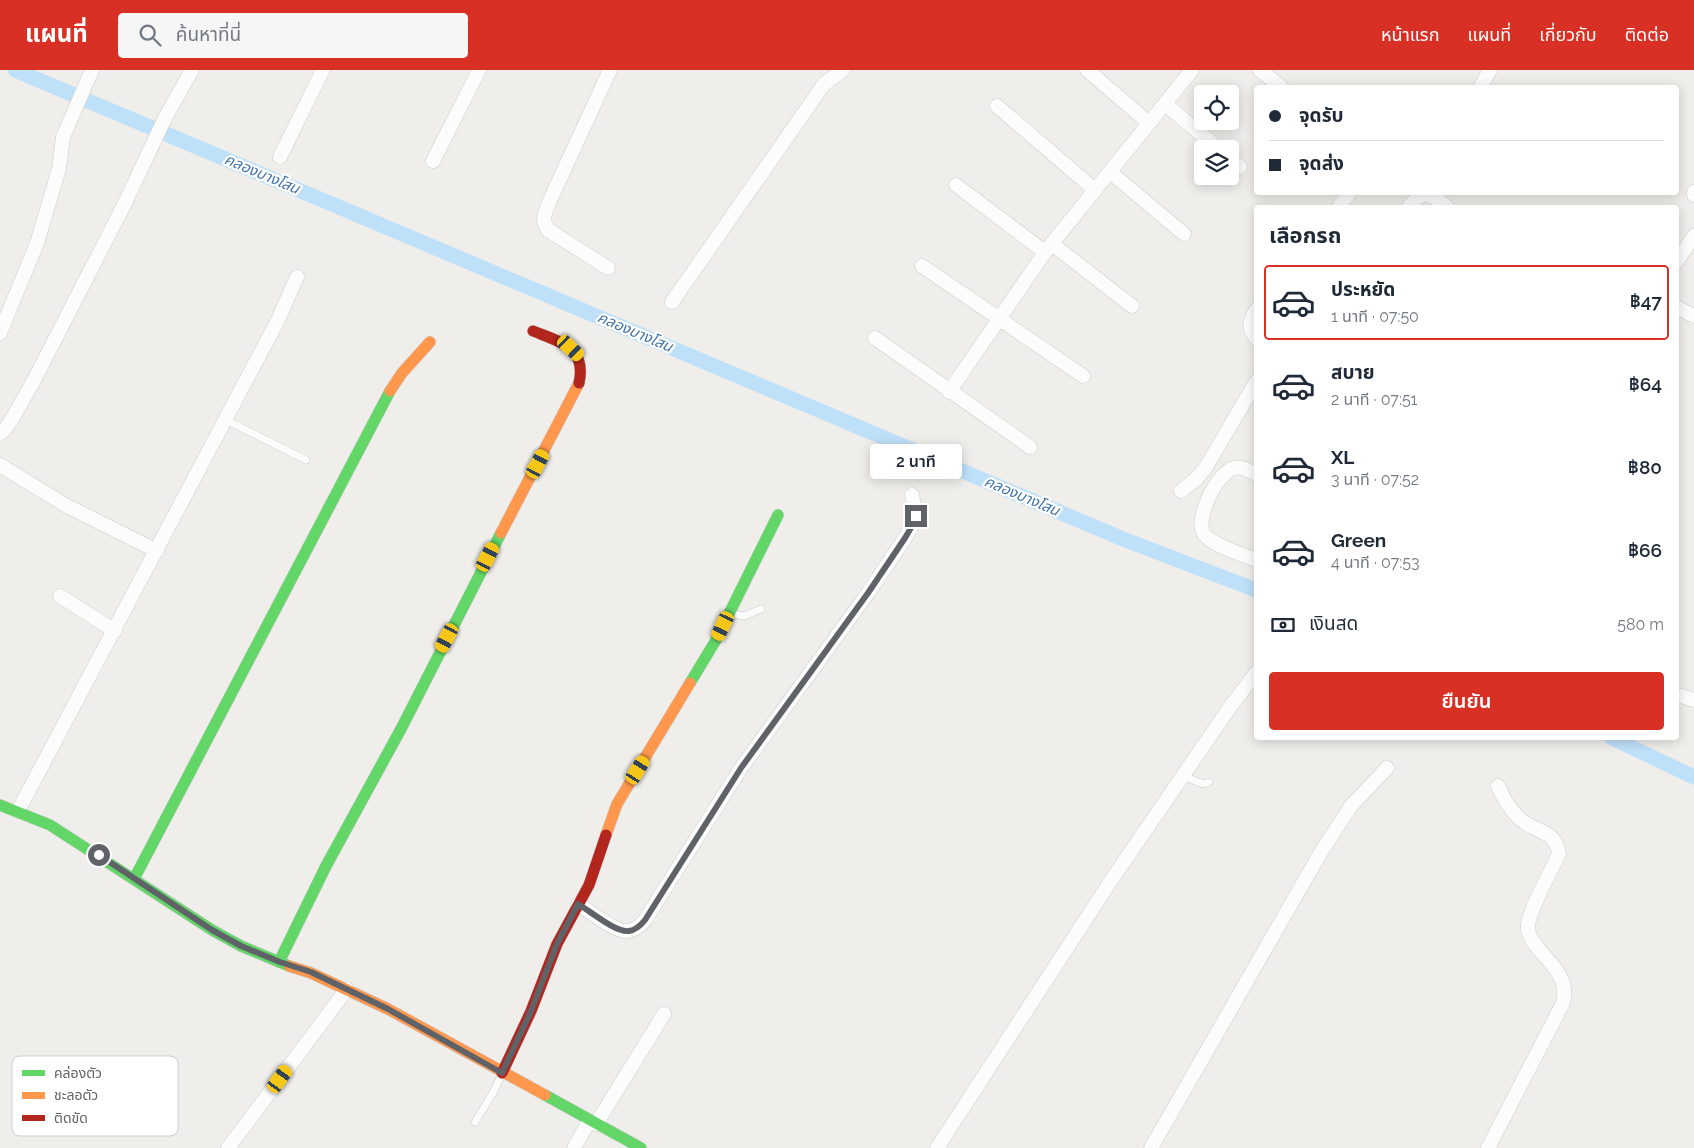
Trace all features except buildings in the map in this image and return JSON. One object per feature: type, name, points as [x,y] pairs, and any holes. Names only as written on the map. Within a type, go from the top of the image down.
[{"type":"street","points":[[0,433],[12,419],[33,382],[123,207],[146,155],[192,70]]},
{"type":"street","points":[[280,158],[323,70]]},
{"type":"street","points":[[433,160],[479,70]]},
{"type":"street","points":[[608,268],[548,230],[544,223],[544,214],[610,70]]},
{"type":"street","points":[[672,302],[824,84],[843,70]]},
{"type":"street","points":[[1087,70],[1149,123]]},
{"type":"street","points":[[949,392],[1048,248],[1192,70]]},
{"type":"street","points":[[1260,70],[1278,85]]},
{"type":"street","points":[[1482,85],[1490,70]]},
{"type":"street","points":[[0,333],[37,243],[59,169],[63,137],[91,71]]},
{"type":"street","points":[[1165,104],[1208,140]]},
{"type":"street","points":[[997,106],[1096,190]]},
{"type":"street","points":[[1110,172],[1184,234]]},
{"type":"street","points":[[956,185],[1132,306]]},
{"type":"street","points":[[1410,205],[1415,198],[1422,195]]},
{"type":"street","points":[[1432,195],[1444,205]]},
{"type":"street","points":[[1679,258],[1694,236]]},
{"type":"street","points":[[922,266],[1082,376]]},
{"type":"street","points":[[18,811],[226,420],[278,320],[297,277]]},
{"type":"street","points":[[1679,308],[1694,316]]},
{"type":"street","points":[[1254,314],[1250,326],[1250,330],[1254,335]]},
{"type":"street","points":[[280,962],[326,866],[402,727],[578,387],[582,375],[582,364],[578,356],[571,348],[533,331]]},
{"type":"street","points":[[875,338],[1030,448]]},
{"type":"street","points":[[134,879],[380,407],[402,373],[430,342]]},
{"type":"street","points":[[1181,492],[1206,468],[1254,385]]},
{"type":"street","points":[[0,465],[65,505],[156,551]]},
{"type":"street","points":[[1254,473],[1245,469],[1235,468],[1227,471],[1206,501],[1201,525],[1203,534],[1209,540],[1254,559]]},
{"type":"street","points":[[578,904],[618,930],[628,931],[638,927],[645,920],[741,768],[868,593],[905,538],[916,516],[912,495]]},
{"type":"street","points":[[502,1073],[531,1011],[557,944],[589,885],[617,804],[716,640],[778,515]]},
{"type":"street","points":[[60,596],[115,631]]},
{"type":"street","points":[[937,1148],[1110,882],[1230,707],[1254,676]]},
{"type":"street","points":[[1151,1148],[1321,852],[1351,806],[1387,768]]},
{"type":"street","points":[[1488,1148],[1563,1003],[1565,994],[1558,971],[1531,937],[1528,927],[1530,916],[1559,854],[1558,846],[1553,838],[1522,821],[1510,810],[1498,786]]},
{"type":"street","points":[[0,804],[50,825],[212,930],[241,946],[311,972],[388,1009],[640,1148]]},
{"type":"street","points":[[228,1148],[347,989]]},
{"type":"street","points":[[574,1148],[664,1014]]},
{"type":"lane","points":[[226,420],[306,460]]},
{"type":"lane","points":[[729,613],[744,616],[761,609]]},
{"type":"lane","points":[[1183,776],[1203,784],[1209,782]]},
{"type":"lane","points":[[475,1122],[493,1093],[502,1073]]},
{"type":"waterway","name":"คลองบางโสน","points":[[15,70],[1123,539],[1254,589]]},
{"type":"waterway","name":"คลองบางโสน","points":[[1616,740],[1694,777]]},
{"type":"traffic: fast","points":[[134,879],[390,391]]},
{"type":"traffic: fast","points":[[690,683],[716,640],[778,515]]},
{"type":"traffic: fast","points":[[279,962],[326,866],[402,727],[501,533]]},
{"type":"traffic: fast","points":[[0,805],[50,825],[212,930],[241,946],[289,966]]},
{"type":"traffic: fast","points":[[545,1095],[641,1148]]},
{"type":"traffic: slow","points":[[390,391],[402,373],[430,342]]},
{"type":"traffic: slow","points":[[501,533],[579,383]]},
{"type":"traffic: slow","points":[[606,835],[617,804],[690,683]]},
{"type":"traffic: slow","points":[[289,966],[311,973],[388,1009],[545,1095]]},
{"type":"traffic: jam","points":[[533,331],[562,343],[575,354],[579,361],[579,383]]},
{"type":"traffic: jam","points":[[502,1073],[531,1011],[557,944],[589,885],[606,835]]},
{"type":"route","points":[[99,855],[212,930],[241,946],[311,972],[388,1009],[502,1073],[531,1011],[557,944],[578,904],[618,930],[628,931],[638,927],[645,920],[741,768],[868,593],[905,538],[916,516]]}]
